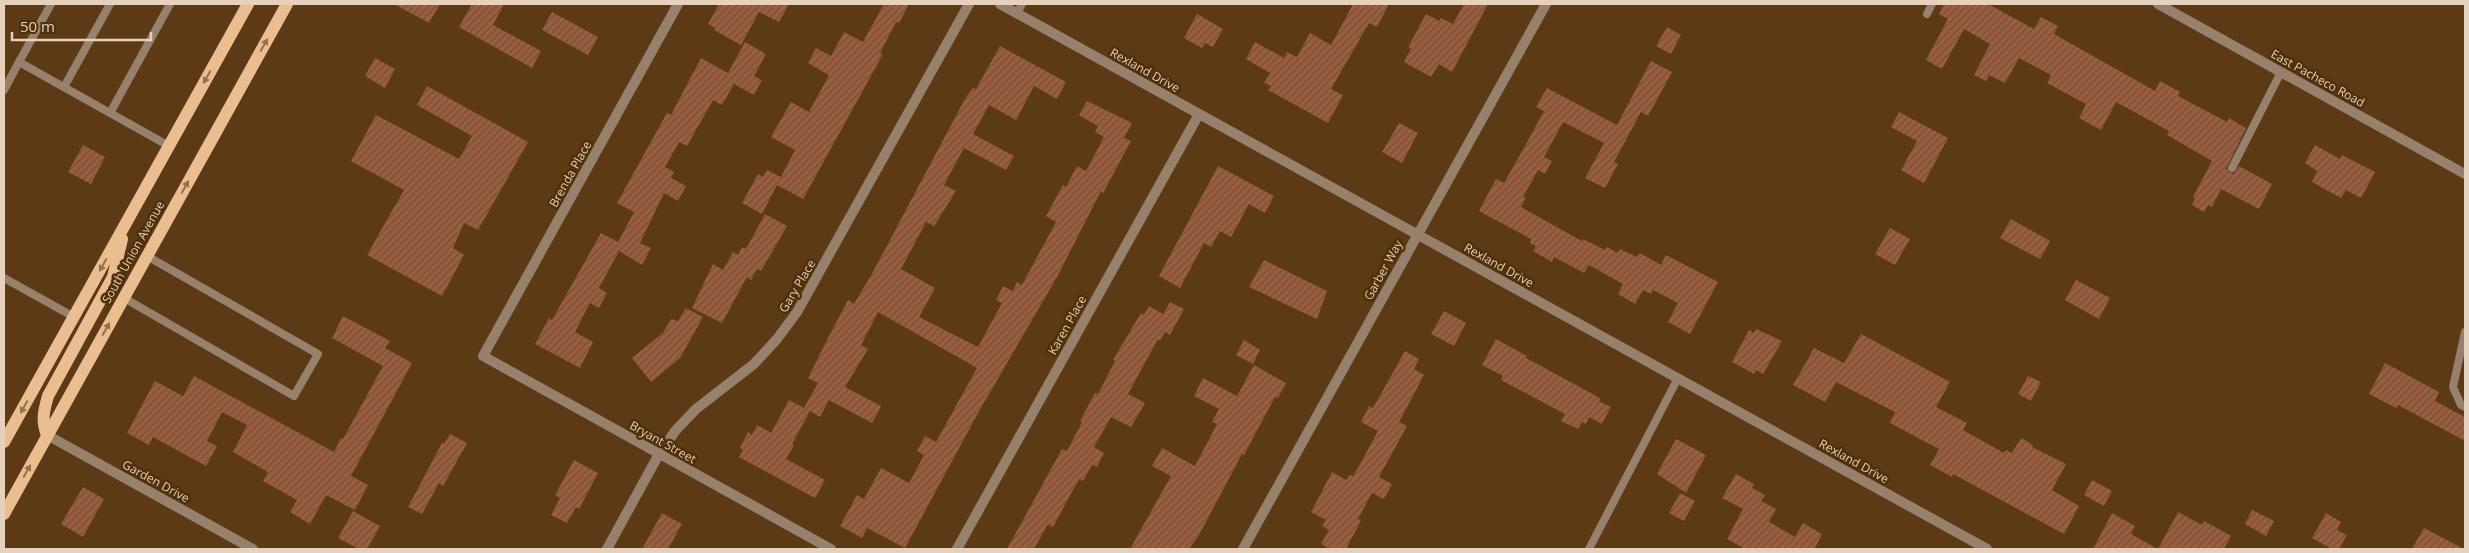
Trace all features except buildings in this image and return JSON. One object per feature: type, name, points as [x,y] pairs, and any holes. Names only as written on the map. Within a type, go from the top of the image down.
[{"type":"main road","name":"South Union Avenue","points":[[4,442],[248,4]]},
{"type":"main road","name":"South Union Avenue","points":[[4,514],[287,4]]},
{"type":"main road","points":[[47,435],[43,425],[43,413],[48,396],[113,277],[125,224]]},
{"type":"street","name":"Brenda Place","points":[[483,356],[678,4]]},
{"type":"street","name":"Gary Place","points":[[607,549],[659,454],[676,430],[696,408],[754,364],[777,339],[797,312],[969,4]]},
{"type":"street","name":"Rexland Drive","points":[[1000,4],[1020,9],[1199,114],[1987,549]]},
{"type":"street","name":"Garber Way","points":[[1243,549],[1546,4]]},
{"type":"street","name":"East Pacheco Road","points":[[2158,4],[2465,174]]},
{"type":"street","name":"Karen Place","points":[[957,549],[1199,114]]},
{"type":"street","name":"Bryant Street","points":[[483,356],[831,549]]},
{"type":"street","name":"Garden Drive","points":[[47,435],[253,549]]},
{"type":"lane","points":[[4,90],[51,4]]},
{"type":"lane","points":[[64,87],[110,4]]},
{"type":"lane","points":[[110,113],[170,4]]},
{"type":"lane","points":[[1927,14],[1932,4]]},
{"type":"lane","points":[[19,62],[169,146]]},
{"type":"lane","points":[[2232,168],[2281,72]]},
{"type":"lane","points":[[124,298],[294,396],[318,354],[147,256]]},
{"type":"lane","points":[[4,278],[74,317]]},
{"type":"lane","points":[[2465,332],[2454,388],[2461,404],[2465,407]]},
{"type":"lane","points":[[1588,549],[1678,378]]}]
